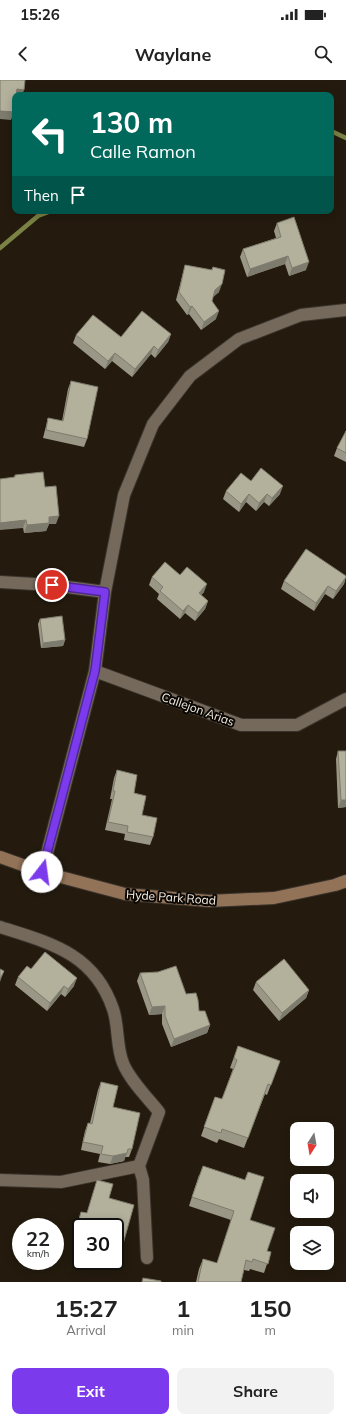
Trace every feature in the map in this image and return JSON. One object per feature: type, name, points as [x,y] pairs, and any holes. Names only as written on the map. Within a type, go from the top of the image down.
[{"type":"main road","name":"Hyde Park Road","points":[[0,857],[42,872],[125,894],[208,901],[274,898],[335,885],[346,881]]},
{"type":"street","points":[[42,872],[95,671],[105,592],[124,495],[153,424],[190,376],[239,339],[301,315],[346,310]]},
{"type":"street","points":[[0,582],[52,585],[105,592]]},
{"type":"street","name":"Callejon Arias","points":[[95,671],[242,725],[297,725],[346,699]]},
{"type":"street","points":[[0,927],[59,947],[91,971],[106,994],[116,1019],[120,1053],[123,1063],[128,1073],[159,1112],[139,1166],[143,1180],[147,1258]]},
{"type":"street","points":[[0,1180],[61,1182],[139,1166]]},
{"type":"building","points":[[0,80],[25,80],[24,90],[17,89],[16,92],[12,92],[12,112],[0,111]]},
{"type":"building","points":[[294,217],[309,262],[292,268],[288,256],[250,269],[243,249],[281,237],[277,223]]},
{"type":"building","points":[[185,265],[212,270],[213,267],[225,270],[222,284],[215,290],[212,301],[219,311],[204,322],[179,292]]},
{"type":"building","points":[[142,311],[171,334],[158,350],[154,346],[135,369],[115,353],[108,361],[76,335],[93,315],[121,337]]},
{"type":"building","points":[[71,381],[98,387],[87,439],[46,430],[48,418],[63,421]]},
{"type":"building","points":[[346,431],[346,453],[337,448]]},
{"type":"building","points":[[261,468],[283,486],[272,498],[267,494],[259,503],[249,494],[241,504],[226,491],[241,473],[251,481]]},
{"type":"building","points":[[43,472],[45,487],[56,486],[59,516],[49,517],[49,523],[27,525],[26,520],[0,523],[0,479],[15,477],[15,475]]},
{"type":"building","points":[[306,549],[346,576],[336,591],[328,586],[316,603],[284,581]]},
{"type":"building","points":[[165,562],[180,575],[187,567],[207,584],[199,593],[208,601],[198,613],[188,605],[183,611],[160,591],[163,587],[152,577]]},
{"type":"building","points":[[62,616],[65,640],[43,643],[40,619]]},
{"type":"building","points":[[338,751],[346,751],[346,800],[341,800]]},
{"type":"building","points":[[117,770],[137,775],[134,793],[146,796],[142,815],[157,818],[153,837],[127,832],[128,826],[108,822],[115,791],[113,791]]},
{"type":"building","points":[[45,952],[77,978],[68,989],[64,986],[50,1003],[18,977],[27,966],[31,969]]},
{"type":"building","points":[[284,959],[309,990],[282,1013],[256,982]]},
{"type":"building","points":[[176,966],[186,994],[196,993],[199,1011],[205,1011],[210,1025],[174,1039],[165,1016],[165,1006],[152,1007],[140,973],[158,972]]},
{"type":"building","points":[[0,969],[4,971],[0,979]]},
{"type":"building","points":[[238,1046],[280,1061],[271,1085],[268,1084],[248,1138],[222,1129],[221,1133],[204,1127],[215,1097],[222,1099],[237,1060],[234,1058]]},
{"type":"building","points":[[101,1082],[118,1086],[113,1107],[140,1113],[132,1149],[128,1149],[127,1153],[113,1156],[101,1154],[103,1146],[83,1142],[88,1123],[92,1124]]},
{"type":"building","points":[[203,1166],[245,1180],[248,1172],[264,1177],[250,1220],[275,1228],[267,1251],[271,1252],[268,1264],[253,1259],[252,1262],[246,1260],[241,1282],[198,1282],[203,1259],[217,1263],[234,1211],[192,1197]]},
{"type":"building","points":[[97,1180],[113,1184],[109,1198],[134,1205],[124,1240],[124,1218],[79,1218],[81,1212],[87,1213]]},
{"type":"building","points":[[143,1278],[161,1281],[161,1282],[142,1282]]},
{"type":"waterway","points":[[334,132],[346,138]]},
{"type":"waterway","points":[[0,248],[38,216],[43,214]]},
{"type":"route","points":[[42,872],[95,671],[105,592],[52,585]]}]
